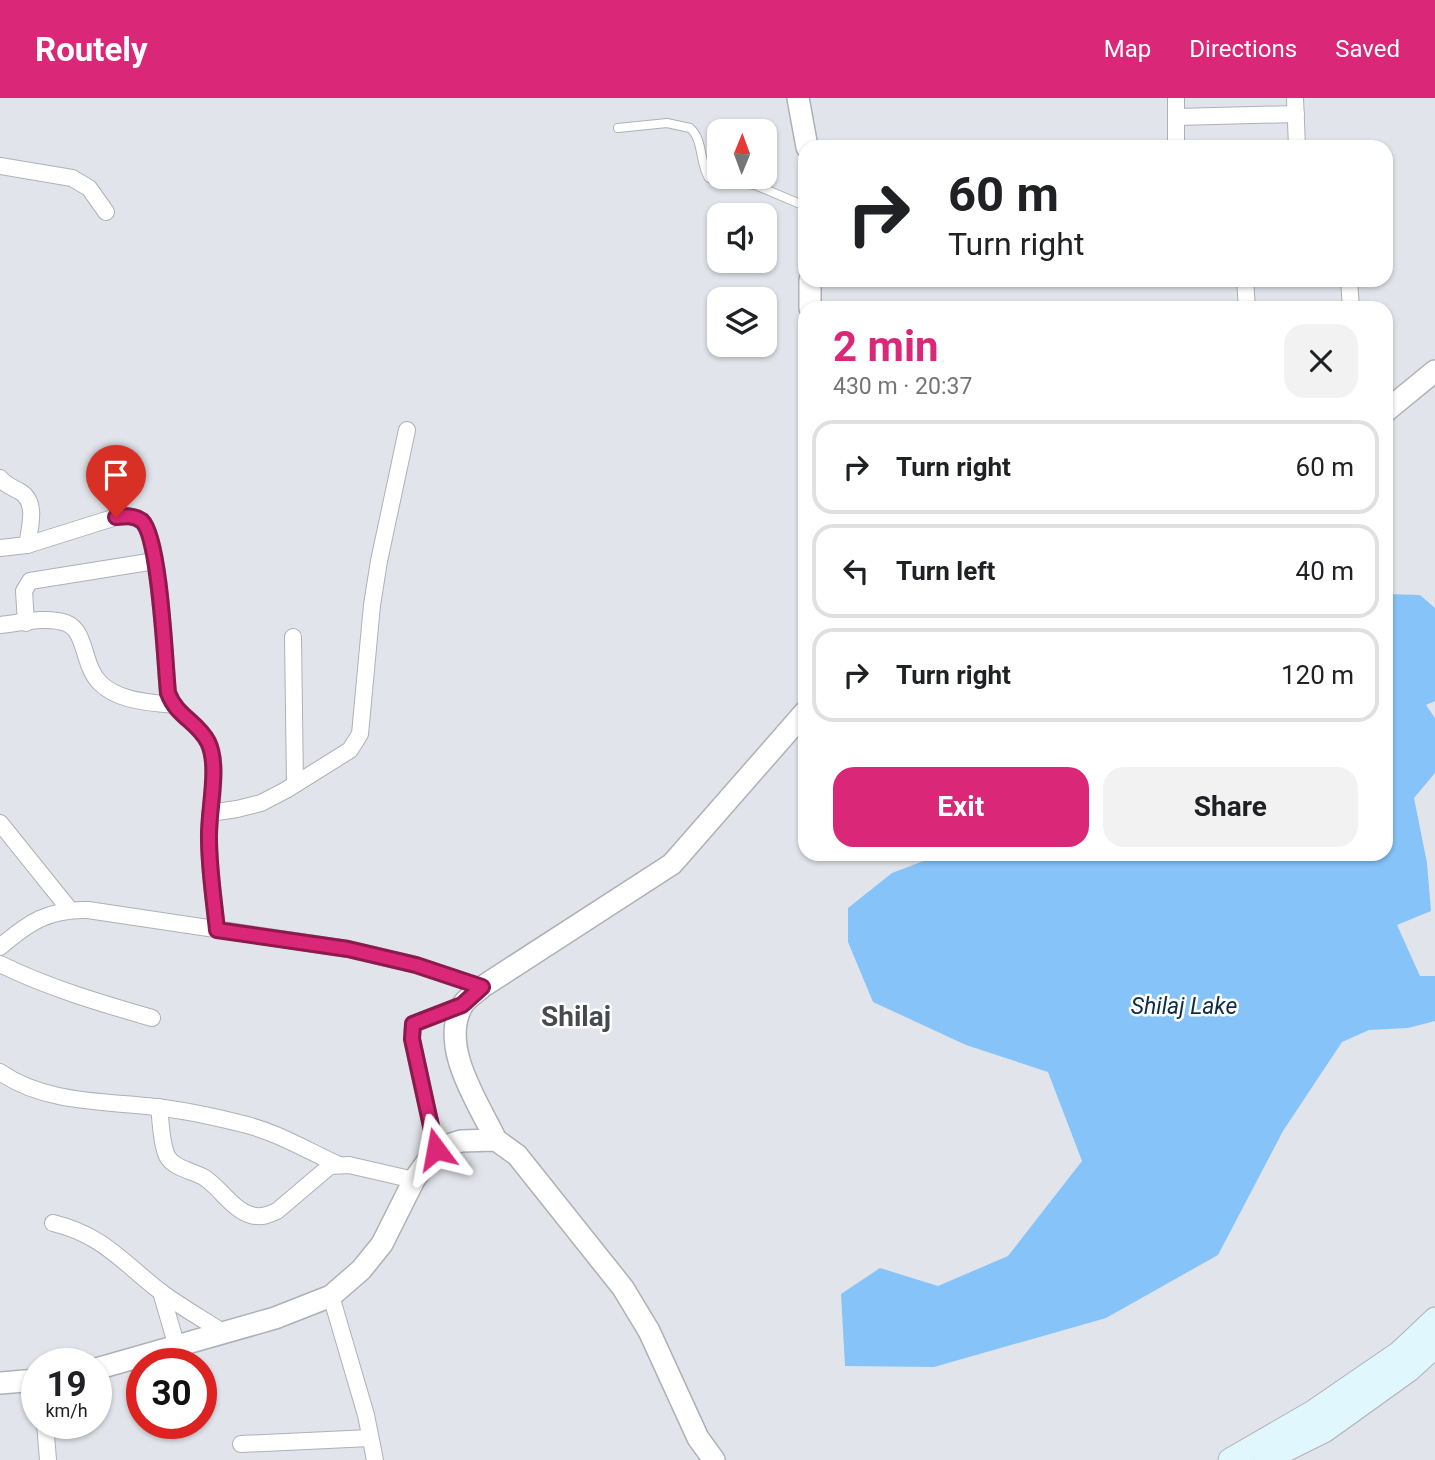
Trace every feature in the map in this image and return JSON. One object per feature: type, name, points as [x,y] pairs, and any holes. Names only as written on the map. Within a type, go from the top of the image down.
[{"type":"main road","points":[[1230,1460],[1313,1412],[1399,1353],[1435,1319]]},
{"type":"main road","points":[[1265,1460],[1324,1431],[1409,1370],[1435,1346]]},
{"type":"street","points":[[798,98],[806,140]]},
{"type":"street","points":[[1176,98],[1176,140]]},
{"type":"street","points":[[1176,117],[1295,106],[1297,140]]},
{"type":"street","points":[[0,166],[72,178],[89,188],[106,212]]},
{"type":"street","points":[[1393,402],[1435,371]]},
{"type":"street","points":[[210,813],[261,803],[350,750],[360,734],[372,605],[407,430]]},
{"type":"street","points":[[0,478],[2,482],[29,498],[31,520],[27,545]]},
{"type":"street","points":[[0,548],[27,545],[116,517],[130,516],[142,521],[155,561],[163,620],[168,693],[172,705],[197,727],[208,743],[213,760],[210,858],[217,930]]},
{"type":"street","points":[[26,623],[24,591],[30,581],[155,561]]},
{"type":"street","points":[[0,625],[64,622],[74,627],[81,638],[88,669],[101,684],[119,695],[139,701],[172,705]]},
{"type":"street","points":[[293,636],[295,784]]},
{"type":"street","points":[[436,1149],[412,1039],[413,1024],[462,1005],[482,987],[672,864],[798,720]]},
{"type":"street","points":[[0,823],[70,910]]},
{"type":"street","points":[[0,947],[25,926],[46,915],[70,910],[89,910],[348,949],[416,965],[482,987]]},
{"type":"street","points":[[0,964],[33,981],[72,995],[152,1018]]},
{"type":"street","points":[[462,1005],[454,1035],[459,1063],[496,1140],[517,1155],[623,1288],[649,1331],[698,1438],[714,1460]]},
{"type":"street","points":[[0,1072],[34,1091],[70,1098],[159,1107],[242,1123],[271,1132],[337,1164],[414,1180]]},
{"type":"street","points":[[159,1107],[167,1156],[173,1163],[216,1186],[240,1211],[249,1215],[267,1216],[277,1211],[323,1170],[337,1164]]},
{"type":"street","points":[[112,1364],[275,1318],[331,1296],[361,1270],[382,1244],[414,1180],[436,1149],[461,1141],[496,1140]]},
{"type":"street","points":[[53,1223],[76,1228],[92,1236],[161,1292],[224,1333]]},
{"type":"street","points":[[161,1292],[177,1347]]},
{"type":"street","points":[[331,1296],[366,1415],[374,1460]]},
{"type":"street","points":[[0,1383],[21,1381]]},
{"type":"street","points":[[241,1444],[370,1438]]},
{"type":"street","points":[[47,1439],[48,1460]]},
{"type":"lane","points":[[618,128],[667,123],[690,128],[698,139],[704,171],[709,178],[755,185],[798,203]]},
{"type":"water","name":"Shilaj Lake","points":[[1393,594],[1420,595],[1435,608],[1435,701],[1426,705],[1435,718],[1435,773],[1414,798],[1427,863],[1431,911],[1397,925],[1420,976],[1435,976],[1435,1021],[1408,1028],[1369,1030],[1342,1042],[1283,1131],[1218,1255],[1106,1318],[934,1367],[845,1366],[841,1294],[880,1268],[938,1286],[1008,1256],[1082,1161],[1048,1072],[966,1045],[873,1002],[848,942],[848,908],[892,873],[924,861],[1393,861]]},
{"type":"district","name":"Shilaj","points":[[576,1016]]},
{"type":"route","points":[[116,517],[130,516],[142,521],[146,529],[160,594],[168,693],[172,705],[197,727],[208,743],[213,760],[209,839],[217,930],[348,949],[416,965],[482,987],[462,1005],[413,1024],[412,1039],[436,1149]]}]
